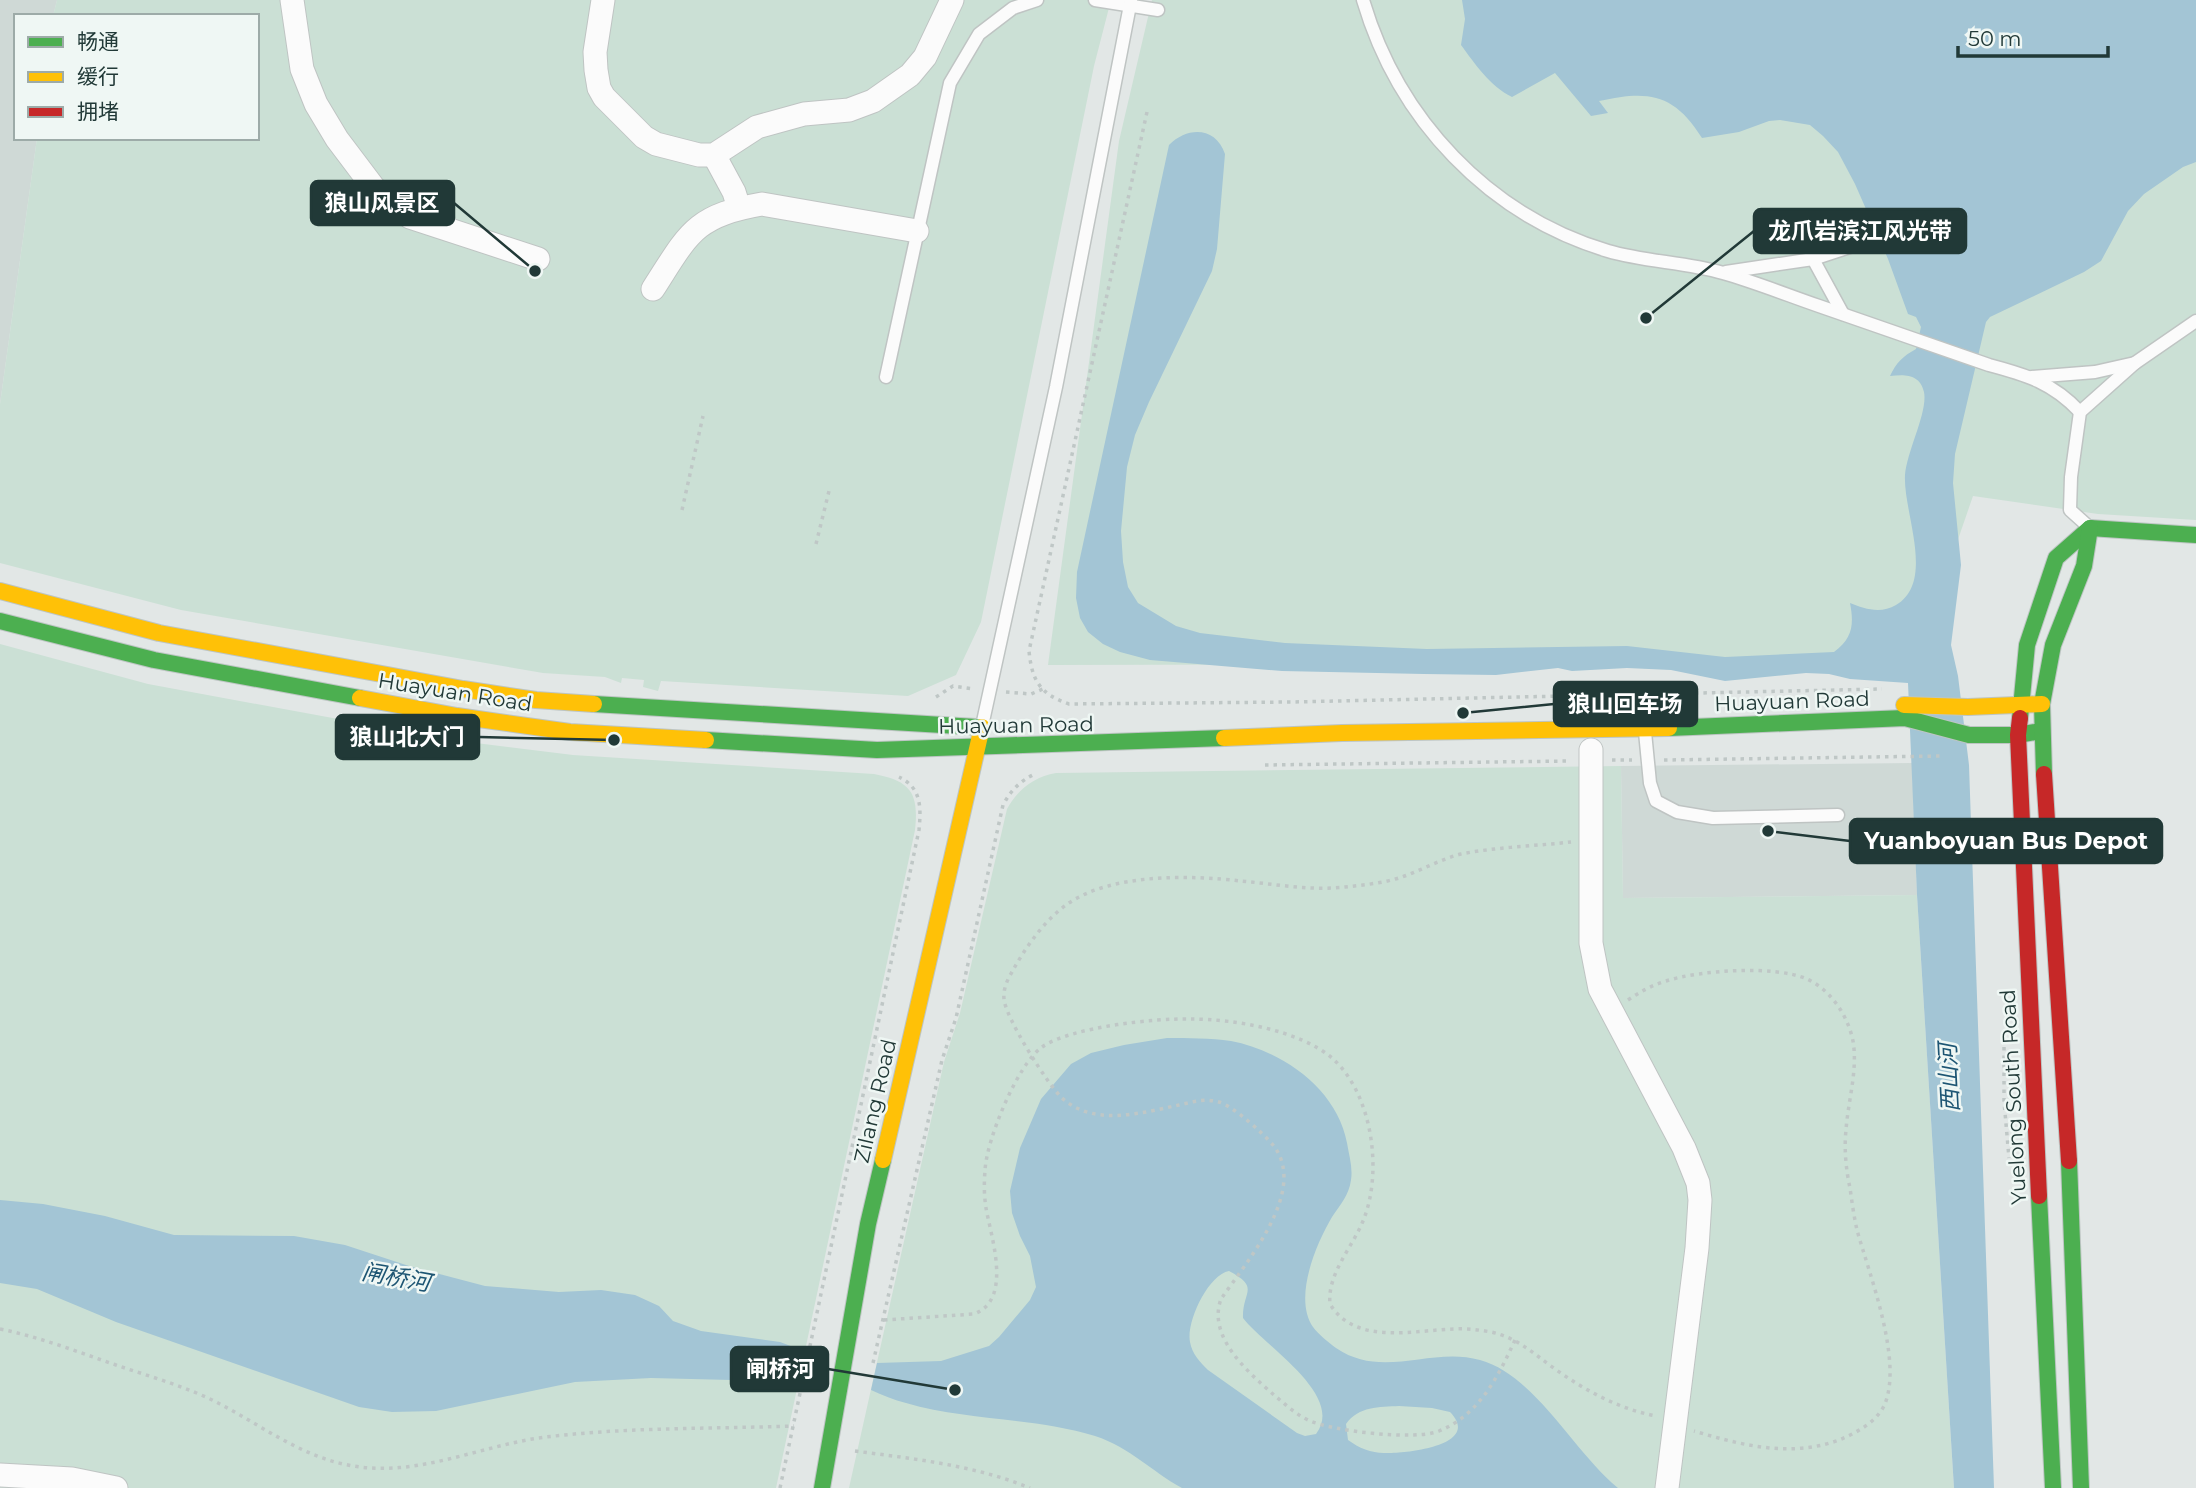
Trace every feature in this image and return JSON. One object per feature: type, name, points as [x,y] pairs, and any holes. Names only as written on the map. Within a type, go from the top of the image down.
[{"type":"main road","points":[[2081,1488],[2069,1166],[2041,731],[2042,704],[2053,645],[2084,566],[2090,528],[2196,535]]},
{"type":"main road","name":"Yuelong South Road","points":[[2053,1488],[2018,735],[2027,645],[2056,558],[2090,528]]},
{"type":"main road","name":"Huayuan Road","points":[[0,591],[159,633],[536,700],[989,727]]},
{"type":"main road","name":"Huayuan Road","points":[[0,621],[154,660],[457,716],[570,732],[877,750],[1355,733],[1591,728],[1711,714],[1904,712],[2020,703],[2042,704]]},
{"type":"main road","name":"Huayuan Road","points":[[1904,712],[1969,735],[2018,735],[2041,731]]},
{"type":"main road","name":"Huayuan Road","points":[[1146,725],[1645,722]]},
{"type":"main road","name":"Zilang Road","points":[[822,1488],[868,1224],[979,746],[989,727]]},
{"type":"street","points":[[292,0],[302,69],[316,104],[337,139],[374,188],[410,217],[538,259]]},
{"type":"street","points":[[603,0],[595,52],[596,70],[604,97],[643,137],[656,144],[699,155],[714,155],[757,127],[804,114],[849,110],[873,101],[910,75],[925,57],[952,0]]},
{"type":"street","points":[[714,155],[734,192],[739,208]]},
{"type":"street","points":[[653,289],[693,231],[712,217],[739,208],[762,204],[916,231]]},
{"type":"street","points":[[1591,750],[1591,943],[1600,989],[1609,1011],[1685,1148],[1698,1183],[1700,1200],[1697,1248],[1667,1486]]},
{"type":"street","points":[[0,1475],[72,1479],[116,1488]]},
{"type":"lane","points":[[886,377],[950,83],[979,34],[1013,8],[1037,0]]},
{"type":"lane","points":[[1095,0],[1131,2],[1158,10]]},
{"type":"lane","points":[[1363,0],[1384,59],[1401,91],[1426,127],[1488,188],[1524,212],[1563,233],[1609,252],[1722,272],[1989,365],[2031,377],[2065,396],[2081,412]]},
{"type":"lane","points":[[989,727],[1131,2]]},
{"type":"lane","points":[[1722,272],[1813,259],[1865,242]]},
{"type":"lane","points":[[1813,259],[1843,314]]},
{"type":"lane","points":[[2090,528],[2070,510],[2071,477],[2081,412],[2135,363],[2196,321]]},
{"type":"lane","points":[[2031,377],[2095,372],[2135,363]]},
{"type":"lane","points":[[1645,722],[1650,783],[1657,801],[1677,812],[1713,818],[1838,815]]},
{"type":"path","points":[[1147,112],[1030,651],[1034,679],[1049,696],[1069,704],[1097,704],[1892,689]]},
{"type":"path","points":[[682,510],[703,416]]},
{"type":"path","points":[[816,544],[829,491]]},
{"type":"path","points":[[1654,760],[1905,756]]},
{"type":"path","points":[[1612,760],[1640,760]]},
{"type":"path","points":[[1263,765],[1570,761]]},
{"type":"path","points":[[871,1371],[942,1060],[956,1018],[1003,805],[1009,793],[1019,783],[1043,770]]},
{"type":"path","points":[[780,1488],[919,830],[919,797],[905,780],[893,774]]},
{"type":"path","points":[[1515,1340],[1495,1382],[1476,1405],[1450,1426],[1433,1433],[1418,1436],[1357,1431],[1316,1424],[1295,1413],[1231,1350],[1218,1321],[1218,1307],[1260,1242],[1279,1204],[1284,1171],[1273,1144],[1236,1112],[1219,1102],[1199,1100],[1100,1116],[1087,1113],[1062,1098],[1046,1077],[1032,1057],[1003,1000],[1008,980],[1026,949],[1053,916],[1088,892],[1106,887],[1191,877],[1303,888],[1341,888],[1401,877],[1461,854],[1590,841]]},
{"type":"path","points":[[883,1320],[974,1314],[989,1304],[998,1269],[985,1205],[987,1154],[992,1133],[1014,1086],[1032,1057],[1045,1045],[1076,1034],[1156,1020],[1214,1019],[1291,1036],[1325,1052],[1337,1062],[1356,1091],[1370,1132],[1374,1162],[1372,1189],[1365,1218],[1331,1286],[1331,1304],[1335,1311],[1352,1324],[1376,1332],[1394,1334],[1473,1329],[1502,1334],[1515,1340],[1590,1392],[1630,1409],[1765,1449],[1798,1449],[1829,1444],[1870,1423],[1883,1408],[1888,1388],[1888,1346],[1877,1295],[1856,1227],[1846,1152],[1853,1075],[1853,1040],[1842,1010],[1826,992],[1809,980],[1783,972],[1714,973],[1668,980],[1646,989],[1609,1011]]},
{"type":"path","points":[[0,1329],[43,1340],[176,1385],[220,1404],[260,1429],[320,1458],[350,1466],[418,1466],[544,1437],[675,1427],[793,1426]]},
{"type":"path","points":[[855,1441],[850,1450],[958,1466],[1030,1488]]},
{"type":"shaded area","points":[[0,0],[57,0],[54,14],[14,14],[14,140],[37,140],[0,404]]},
{"type":"shaded area","points":[[1912,763],[1917,895],[1623,898],[1621,766]]},
{"type":"green space","points":[[57,0],[1111,0],[1094,66],[981,622],[956,675],[908,696],[661,681],[658,691],[643,687],[644,680],[622,678],[621,683],[605,677],[543,673],[181,610],[0,563],[0,404],[37,140],[259,140],[259,14],[54,14]]},
{"type":"green space","points":[[1152,0],[2196,0],[2196,520],[2098,514],[1973,496],[1934,609],[1926,653],[1491,664],[1048,665],[1119,141]]},
{"type":"green space","points":[[0,644],[148,684],[452,740],[573,755],[874,774],[897,780],[910,791],[914,798],[915,830],[776,1488],[0,1488]]},
{"type":"green space","points":[[1621,766],[1623,898],[1917,895],[1954,1488],[849,1488],[944,1062],[960,1013],[1007,809],[1022,790],[1034,781],[1056,773]]},
{"type":"water","name":"西山河","points":[[1462,0],[2196,0],[2196,162],[2183,167],[2144,194],[2128,211],[2101,261],[2084,272],[1990,317],[1986,322],[1955,454],[1953,483],[1961,565],[1951,645],[1958,676],[1969,765],[1994,1488],[1954,1488],[1917,895],[1908,683],[1806,673],[1725,681],[1671,670],[1627,668],[1572,671],[1558,668],[1496,675],[1282,671],[1150,660],[1103,644],[1088,632],[1080,618],[1076,598],[1077,572],[1169,145],[1193,132],[1208,134],[1221,145],[1225,154],[1217,249],[1212,271],[1135,435],[1127,467],[1121,531],[1123,562],[1128,587],[1138,603],[1176,626],[1200,633],[1285,643],[1427,649],[1627,646],[1725,657],[1834,652],[1851,630],[1850,603],[1879,610],[1896,605],[1908,594],[1914,580],[1916,563],[1905,475],[1923,410],[1924,392],[1919,382],[1911,376],[1890,376],[1900,360],[1916,349],[1921,327],[1916,317],[1908,314],[1888,259],[1838,152],[1810,125],[1780,120],[1769,121],[1739,132],[1702,138],[1681,112],[1658,98],[1646,96],[1599,101],[1608,113],[1591,116],[1555,73],[1512,97],[1490,81],[1461,45],[1465,19]]},
{"type":"water","points":[[1167,1038],[1231,1041],[1270,1054],[1305,1076],[1332,1106],[1341,1124],[1352,1171],[1344,1200],[1326,1228],[1309,1271],[1305,1301],[1307,1315],[1313,1327],[1336,1348],[1354,1357],[1371,1361],[1462,1357],[1480,1360],[1500,1368],[1519,1381],[1536,1398],[1618,1488],[1182,1488],[1130,1453],[1095,1436],[1048,1425],[929,1409],[871,1390],[877,1363],[941,1361],[989,1346],[1030,1300],[1036,1287],[1030,1256],[1012,1213],[1010,1191],[1020,1148],[1041,1099],[1071,1064],[1091,1053]],"holes":[[[1229,1271],[1247,1286],[1243,1318],[1298,1372],[1320,1403],[1322,1419],[1316,1434],[1305,1436],[1297,1433],[1208,1370],[1194,1354],[1190,1333],[1195,1312],[1213,1281]],[[1399,1406],[1450,1412],[1457,1424],[1456,1433],[1437,1446],[1394,1453],[1370,1451],[1348,1440],[1346,1424],[1351,1418],[1370,1409]]]},
{"type":"water","points":[[0,1200],[43,1204],[105,1216],[174,1235],[294,1236],[345,1245],[409,1266],[485,1286],[559,1292],[601,1290],[635,1295],[659,1306],[673,1321],[701,1331],[780,1342],[804,1351],[798,1379],[755,1373],[731,1380],[651,1378],[575,1382],[436,1411],[392,1412],[359,1407],[116,1322],[37,1289],[0,1283]]},
{"type":"traffic: fast","points":[[2020,718],[2027,645],[2056,558],[2090,528],[2196,535]]},
{"type":"traffic: fast","points":[[2044,774],[2042,704],[2053,645],[2084,566],[2090,528]]},
{"type":"traffic: fast","points":[[0,621],[154,660],[360,698]]},
{"type":"traffic: fast","points":[[594,704],[976,727]]},
{"type":"traffic: fast","points":[[1669,728],[1905,718],[1969,735],[2018,735],[2041,731]]},
{"type":"traffic: fast","points":[[706,740],[877,750],[1224,738]]},
{"type":"traffic: fast","points":[[822,1488],[868,1224],[883,1160]]},
{"type":"traffic: fast","points":[[2069,1161],[2081,1488]]},
{"type":"traffic: fast","points":[[2039,1196],[2053,1488]]},
{"type":"traffic: slow","points":[[0,591],[159,633],[463,689],[536,700],[594,704]]},
{"type":"traffic: slow","points":[[360,698],[457,716],[570,732],[706,740]]},
{"type":"traffic: slow","points":[[1904,705],[1968,707],[2042,704]]},
{"type":"traffic: slow","points":[[883,1160],[982,727]]},
{"type":"traffic: slow","points":[[1224,738],[1342,733],[1669,728]]},
{"type":"traffic: jam","points":[[2020,718],[2018,735],[2039,1196]]},
{"type":"traffic: jam","points":[[2044,774],[2069,1161]]},
{"type":"place","name":"狼山风景区","points":[[535,271]]},
{"type":"place","name":"龙爪岩滨江风光带","points":[[1646,318]]},
{"type":"place","name":"狼山回车场","points":[[1463,713]]},
{"type":"place","name":"狼山北大门","points":[[614,740]]},
{"type":"place","name":"Yuanboyuan Bus Depot","points":[[1768,831]]},
{"type":"place","name":"闸桥河","points":[[955,1390]]}]
